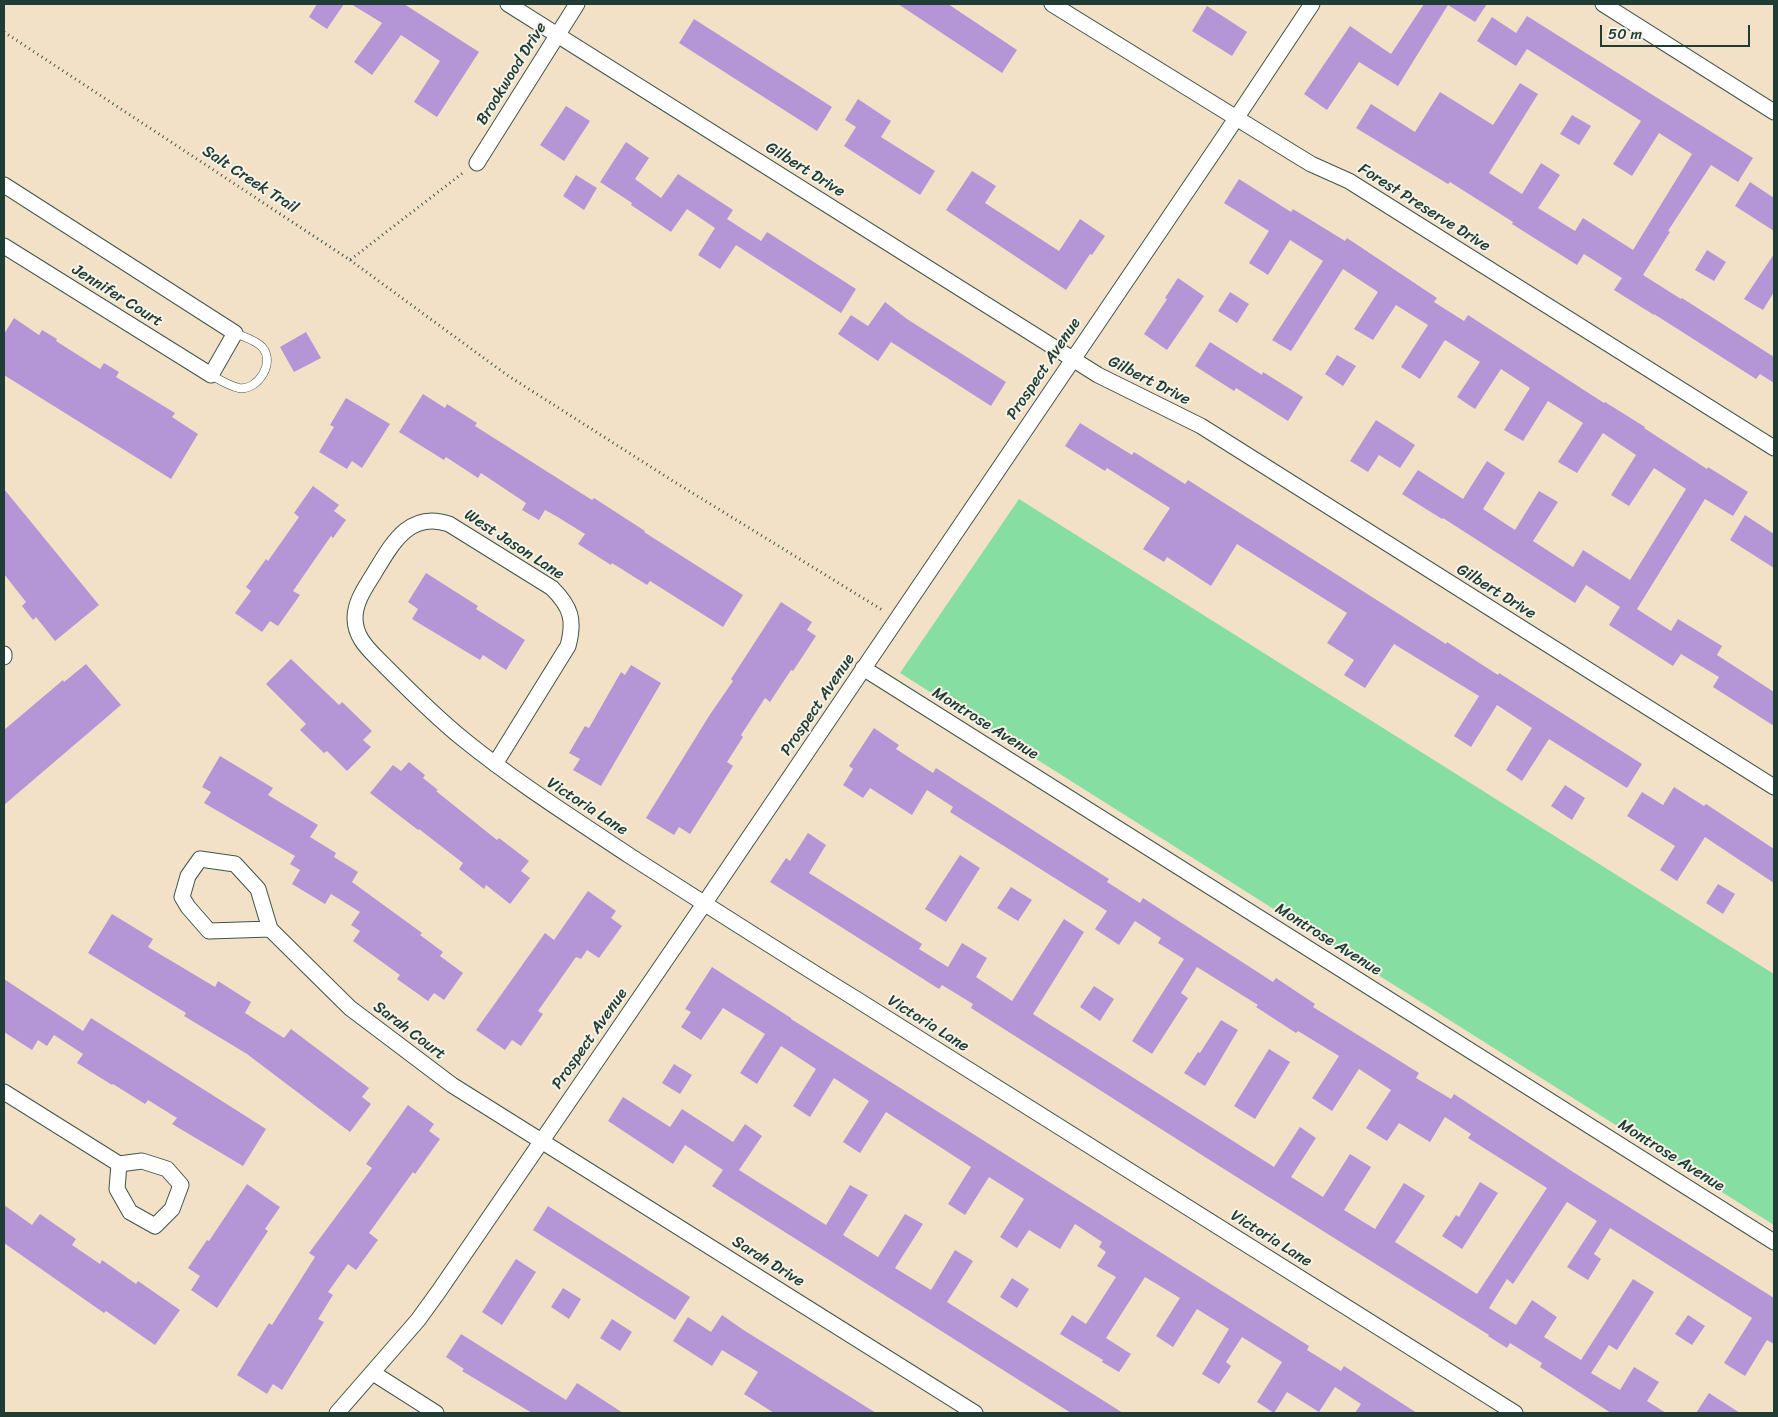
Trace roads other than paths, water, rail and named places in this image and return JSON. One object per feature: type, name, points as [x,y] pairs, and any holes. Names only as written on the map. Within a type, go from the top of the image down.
[{"type":"street","name":"Gilbert Drive","points":[[508,4],[1098,375],[1201,426],[1774,787]]},
{"type":"street","name":"Brookwood Drive","points":[[477,163],[577,4]]},
{"type":"street","name":"Forest Preserve Drive","points":[[1052,4],[1310,164],[1349,182],[1774,448]]},
{"type":"street","name":"Prospect Avenue","points":[[336,1413],[373,1373],[429,1306],[897,620],[1312,4]]},
{"type":"street","points":[[1603,4],[1774,112]]},
{"type":"street","points":[[4,185],[235,333],[211,375]]},
{"type":"street","name":"Jennifer Court","points":[[4,246],[211,375]]},
{"type":"street","name":"West Jason Lane","points":[[356,625],[355,618],[358,603],[392,543],[405,530],[427,520],[437,520],[449,524],[552,588],[562,599],[570,616],[572,631],[568,646],[495,764]]},
{"type":"street","name":"Victoria Lane","points":[[356,625],[358,635],[365,646],[416,697],[459,736],[528,790],[704,904],[1515,1413]]},
{"type":"street","name":"Montrose Avenue","points":[[864,668],[1774,1242]]},
{"type":"street","name":"Sarah Court","points":[[270,929],[209,931],[188,907],[182,897],[188,876],[200,859],[235,864],[258,889],[270,929],[350,1008],[452,1085],[540,1142]]},
{"type":"street","points":[[4,1092],[119,1164],[142,1161],[168,1169],[181,1185],[172,1209],[155,1226],[130,1212],[117,1189],[119,1164]]},
{"type":"street","name":"Sarah Drive","points":[[540,1142],[707,1244],[975,1413]]},
{"type":"street","points":[[373,1373],[436,1413]]},
{"type":"lane","points":[[211,375],[240,388],[252,386],[262,377],[266,367],[266,352],[257,342],[235,333]]}]
